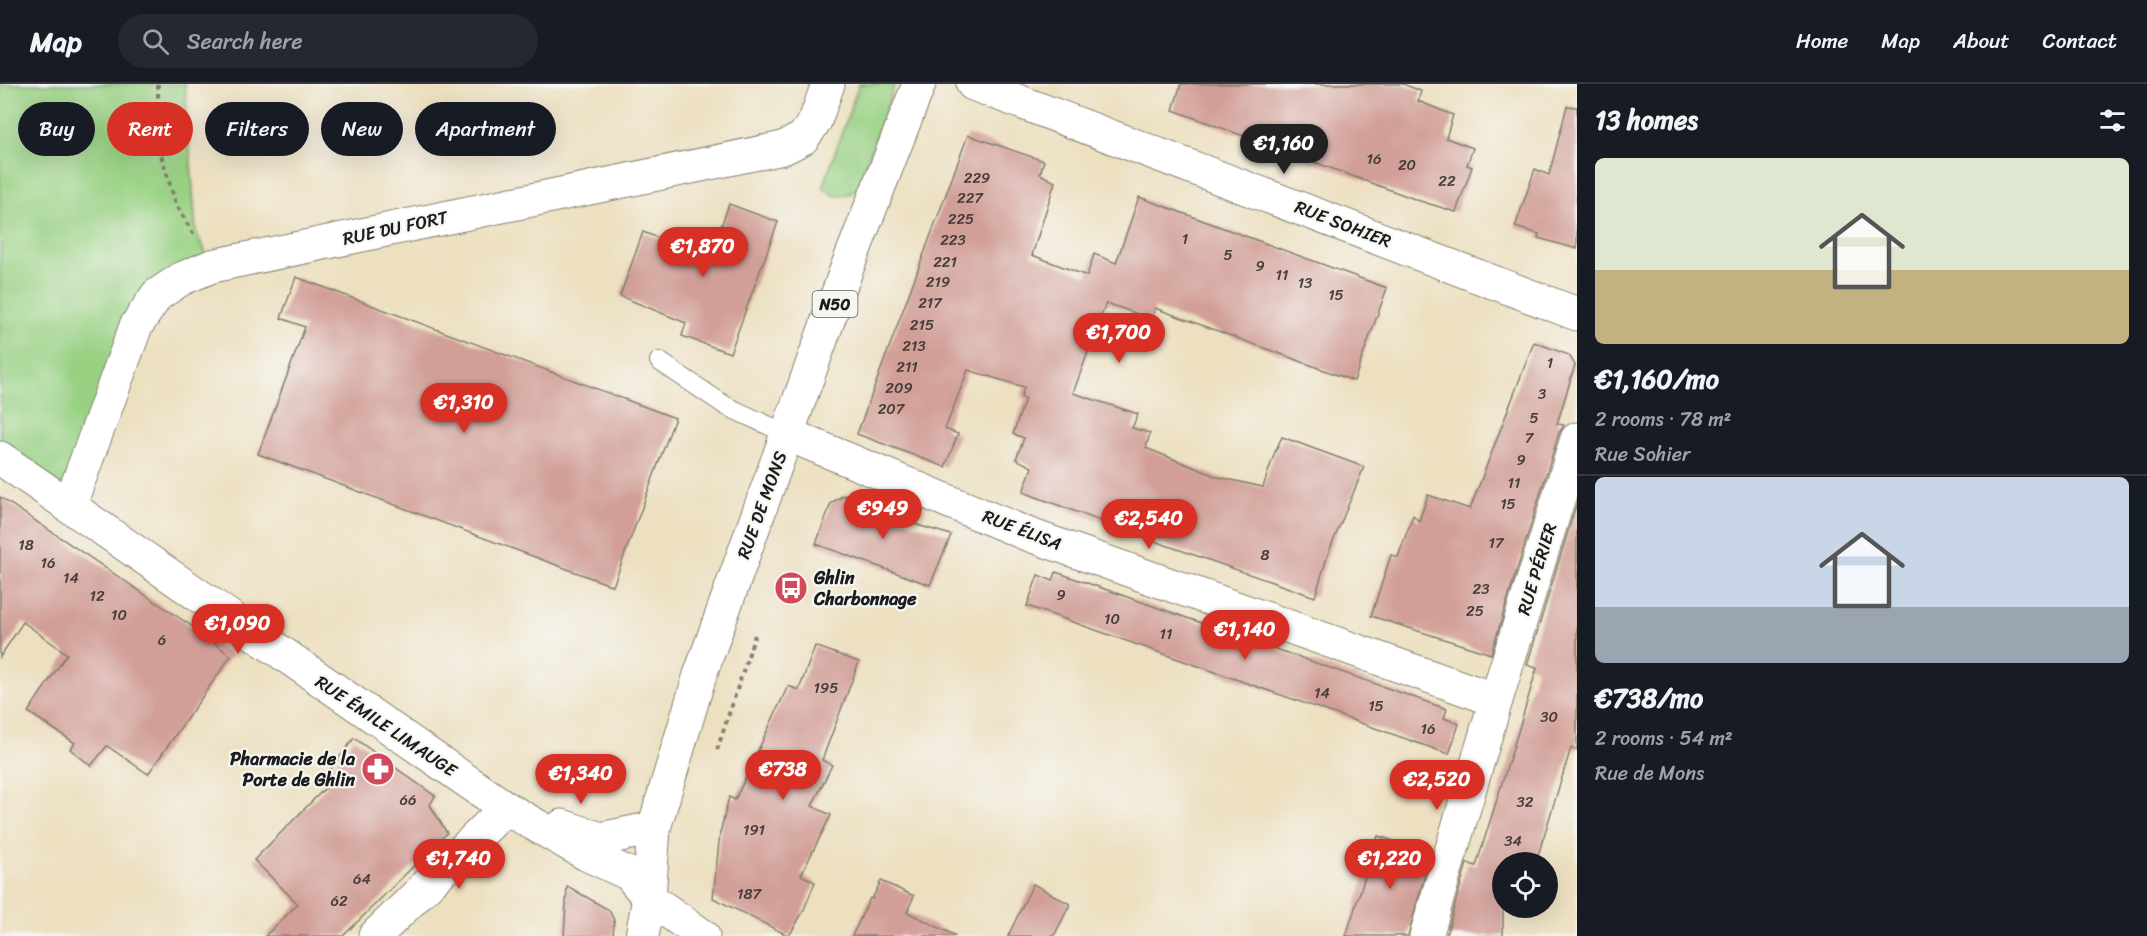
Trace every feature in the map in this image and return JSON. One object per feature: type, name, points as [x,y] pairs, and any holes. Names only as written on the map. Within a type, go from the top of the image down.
[{"type":"street","name":"RUE DU FORT","points":[[69,507],[136,326],[157,295],[181,279],[212,266],[783,148],[803,138],[815,121],[828,84]]},
{"type":"street","name":"RUE DE MONS","points":[[642,936],[654,828],[700,675],[789,435],[847,268],[919,84]]},
{"type":"street","name":"RUE SOHIER","points":[[973,84],[1577,314]]},
{"type":"street","name":"RUE ÉLISA","points":[[789,435],[1027,534],[1496,700]]},
{"type":"street","name":"RUE PÉRIER","points":[[1426,936],[1577,439]]},
{"type":"street","name":"RUE ÉMILE LIMAUGE","points":[[0,458],[506,808]]},
{"type":"street","points":[[506,808],[601,839],[654,828]]},
{"type":"street","points":[[506,808],[585,854],[629,874],[648,898],[703,936]]},
{"type":"street","points":[[375,936],[506,808]]},
{"type":"lane","points":[[659,361],[726,406],[789,435]]},
{"type":"path","points":[[158,84],[158,145],[176,204],[212,266]]},
{"type":"path","points":[[716,754],[756,629]]},
{"type":"green space","points":[[0,84],[185,84],[186,102],[107,102],[107,156],[190,156],[196,232],[212,266],[157,295],[69,507],[0,458]]},
{"type":"green space","points":[[859,84],[895,84],[856,191],[838,196],[831,194],[823,187]]},
{"type":"building","points":[[1181,84],[1403,84],[1421,91],[1418,101],[1453,115],[1446,138],[1473,148],[1467,165],[1472,167],[1456,212],[1420,201],[1173,110]]},
{"type":"building","points":[[1567,106],[1577,107],[1577,249],[1538,238],[1539,234],[1515,227],[1535,169],[1549,175]]},
{"type":"building","points":[[968,135],[1044,161],[1040,174],[1055,182],[1032,255],[1087,276],[1094,254],[1116,263],[1139,197],[1387,288],[1354,381],[1155,308],[1152,319],[1106,303],[1073,393],[1138,414],[1132,428],[1150,433],[1146,448],[1218,477],[1263,487],[1282,437],[1364,467],[1328,554],[1315,597],[1023,492],[1032,467],[1016,459],[1024,438],[1013,434],[1025,399],[1021,397],[1024,387],[968,370],[945,429],[958,434],[945,467],[857,434]]},
{"type":"building","points":[[729,204],[778,222],[730,353],[682,336],[686,323],[620,296],[643,232],[710,258]]},
{"type":"building","points":[[296,277],[675,418],[613,586],[258,454],[305,327],[281,318]]},
{"type":"building","points":[[1534,342],[1569,355],[1575,365],[1557,424],[1564,425],[1559,433],[1491,654],[1371,616],[1391,555],[1398,557],[1413,515],[1419,521],[1428,495],[1470,509]]},
{"type":"building","points":[[844,495],[914,524],[951,535],[930,585],[816,544],[831,503]]},
{"type":"building","points":[[0,497],[199,631],[231,656],[148,774],[107,746],[91,766],[70,749],[75,743],[28,712],[67,654],[23,622],[0,657]]},
{"type":"building","points":[[1577,502],[1577,750],[1571,748],[1539,852],[1492,852],[1492,918],[1503,918],[1503,936],[1446,936],[1467,863],[1476,866],[1518,732],[1537,668],[1527,665]]},
{"type":"building","points":[[1056,572],[1447,709],[1444,718],[1459,724],[1449,754],[1027,606],[1038,575],[1053,581]]},
{"type":"building","points":[[815,646],[859,662],[822,760],[832,765],[812,806],[831,815],[801,875],[815,882],[803,912],[789,936],[713,898],[720,833],[729,797],[735,800],[788,686],[799,690]]},
{"type":"building","points":[[354,738],[435,796],[430,805],[447,833],[343,936],[265,936],[298,904],[254,860],[327,786],[321,782]]},
{"type":"building","points":[[1378,836],[1431,852],[1408,936],[1346,936]]},
{"type":"building","points":[[881,881],[914,896],[907,912],[956,936],[852,936],[870,898],[872,899]]},
{"type":"building","points":[[1033,884],[1070,904],[1054,936],[1008,936]]},
{"type":"building","points":[[567,886],[609,910],[614,920],[613,936],[564,936]]},
{"type":"place","name":"Ghlin Charbonnage","points":[[791,588]]},
{"type":"place","name":"Pharmacie de la Porte de Ghlin","points":[[378,769]]}]
